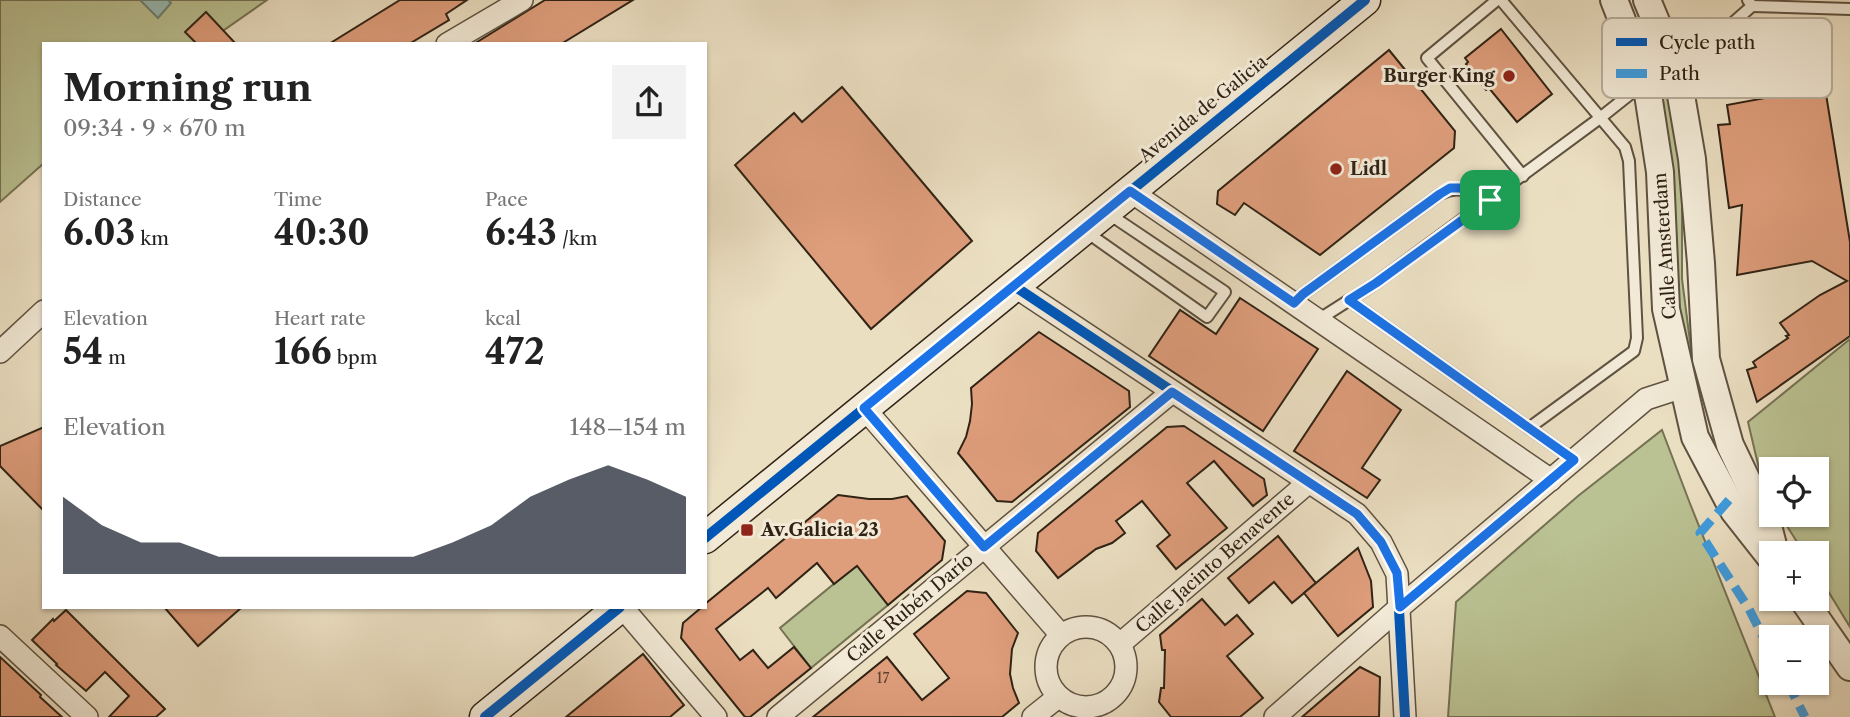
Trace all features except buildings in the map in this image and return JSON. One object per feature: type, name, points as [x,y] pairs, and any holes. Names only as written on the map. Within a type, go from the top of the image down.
[{"type":"main road","name":"Avenida de Galicia","points":[[707,536],[1365,0]]},
{"type":"main road","points":[[485,717],[619,609]]},
{"type":"street","points":[[450,42],[522,0]]},
{"type":"street","name":"Calle Amsterdam","points":[[1614,0],[1621,18]]},
{"type":"street","name":"Calle Amsterdam","points":[[1647,0],[1654,18]]},
{"type":"street","name":"Calle Amsterdam","points":[[1649,98],[1660,172],[1666,309],[1695,437],[1734,510],[1759,542]]},
{"type":"street","name":"Calle Amsterdam","points":[[1681,98],[1692,159],[1706,359],[1730,445],[1767,522],[1772,541]]},
{"type":"street","points":[[1130,191],[1550,480]]},
{"type":"street","points":[[1014,286],[1357,514],[1381,542],[1397,573],[1405,717]]},
{"type":"street","points":[[0,352],[42,314]]},
{"type":"street","points":[[1275,717],[1400,607],[1646,399],[1683,387]]},
{"type":"street","name":"Calle Rubén Darío","points":[[778,717],[1172,392]]},
{"type":"street","points":[[864,408],[1061,635]]},
{"type":"street","name":"Calle Jacinto Benavente","points":[[1120,644],[1309,482]]},
{"type":"street","points":[[623,609],[716,717]]},
{"type":"street","points":[[1811,611],[1850,667]]},
{"type":"street","points":[[1094,627],[1108,633],[1120,644],[1127,662],[1116,709],[1071,706],[1051,688],[1046,675],[1046,661],[1050,649],[1061,635],[1077,628],[1094,627]]},
{"type":"street","points":[[0,636],[87,717]]},
{"type":"street","points":[[1033,717],[1058,697]]},
{"type":"lane","points":[[1523,176],[1427,58],[1499,0],[1625,147],[1629,161],[1637,338],[1634,351],[1529,428]]},
{"type":"lane","points":[[1734,18],[1750,3],[1850,9]]},
{"type":"lane","points":[[1318,320],[1376,283],[1625,98]]},
{"type":"lane","points":[[1294,303],[1450,188],[1460,188],[1490,200]]},
{"type":"lane","points":[[1094,221],[1225,292],[1207,317],[1094,221]]},
{"type":"lane","points":[[1349,300],[1574,460]]},
{"type":"green space","points":[[0,0],[267,0],[207,42],[42,42],[42,165],[0,202]]},
{"type":"green space","points":[[1662,98],[1669,98],[1682,165],[1682,279],[1692,357],[1684,358],[1677,324],[1672,172]]},
{"type":"green space","points":[[1850,339],[1850,627],[1829,593],[1829,541],[1796,541],[1788,527],[1829,527],[1829,457],[1759,457],[1759,469],[1748,422]]},
{"type":"green space","points":[[1662,430],[1759,677],[1759,695],[1766,695],[1775,717],[1448,717],[1456,602],[1578,496]]},
{"type":"green space","points":[[857,565],[888,605],[811,668],[780,628]]},
{"type":"water","points":[[140,0],[168,0],[171,3],[158,18]]},
{"type":"marked path","points":[[1729,500],[1700,533],[1759,629]]},
{"type":"marked path","points":[[1794,695],[1805,717]]},
{"type":"cycle path","points":[[707,536],[1365,0]]},
{"type":"cycle path","points":[[1014,286],[1357,514],[1381,542],[1397,574],[1405,717]]},
{"type":"cycle path","points":[[485,717],[618,609]]},
{"type":"place","name":"Burger King","points":[[1509,76]]},
{"type":"place","name":"Lidl","points":[[1336,169]]},
{"type":"place","name":"Av.Galicia 23","points":[[747,530]]},
{"type":"route","points":[[1450,188],[1460,188],[1490,200],[1349,300],[1574,460],[1400,607],[1397,573],[1381,542],[1357,514],[1172,392],[984,547],[864,408],[1130,191],[1294,303],[1450,188]]}]
